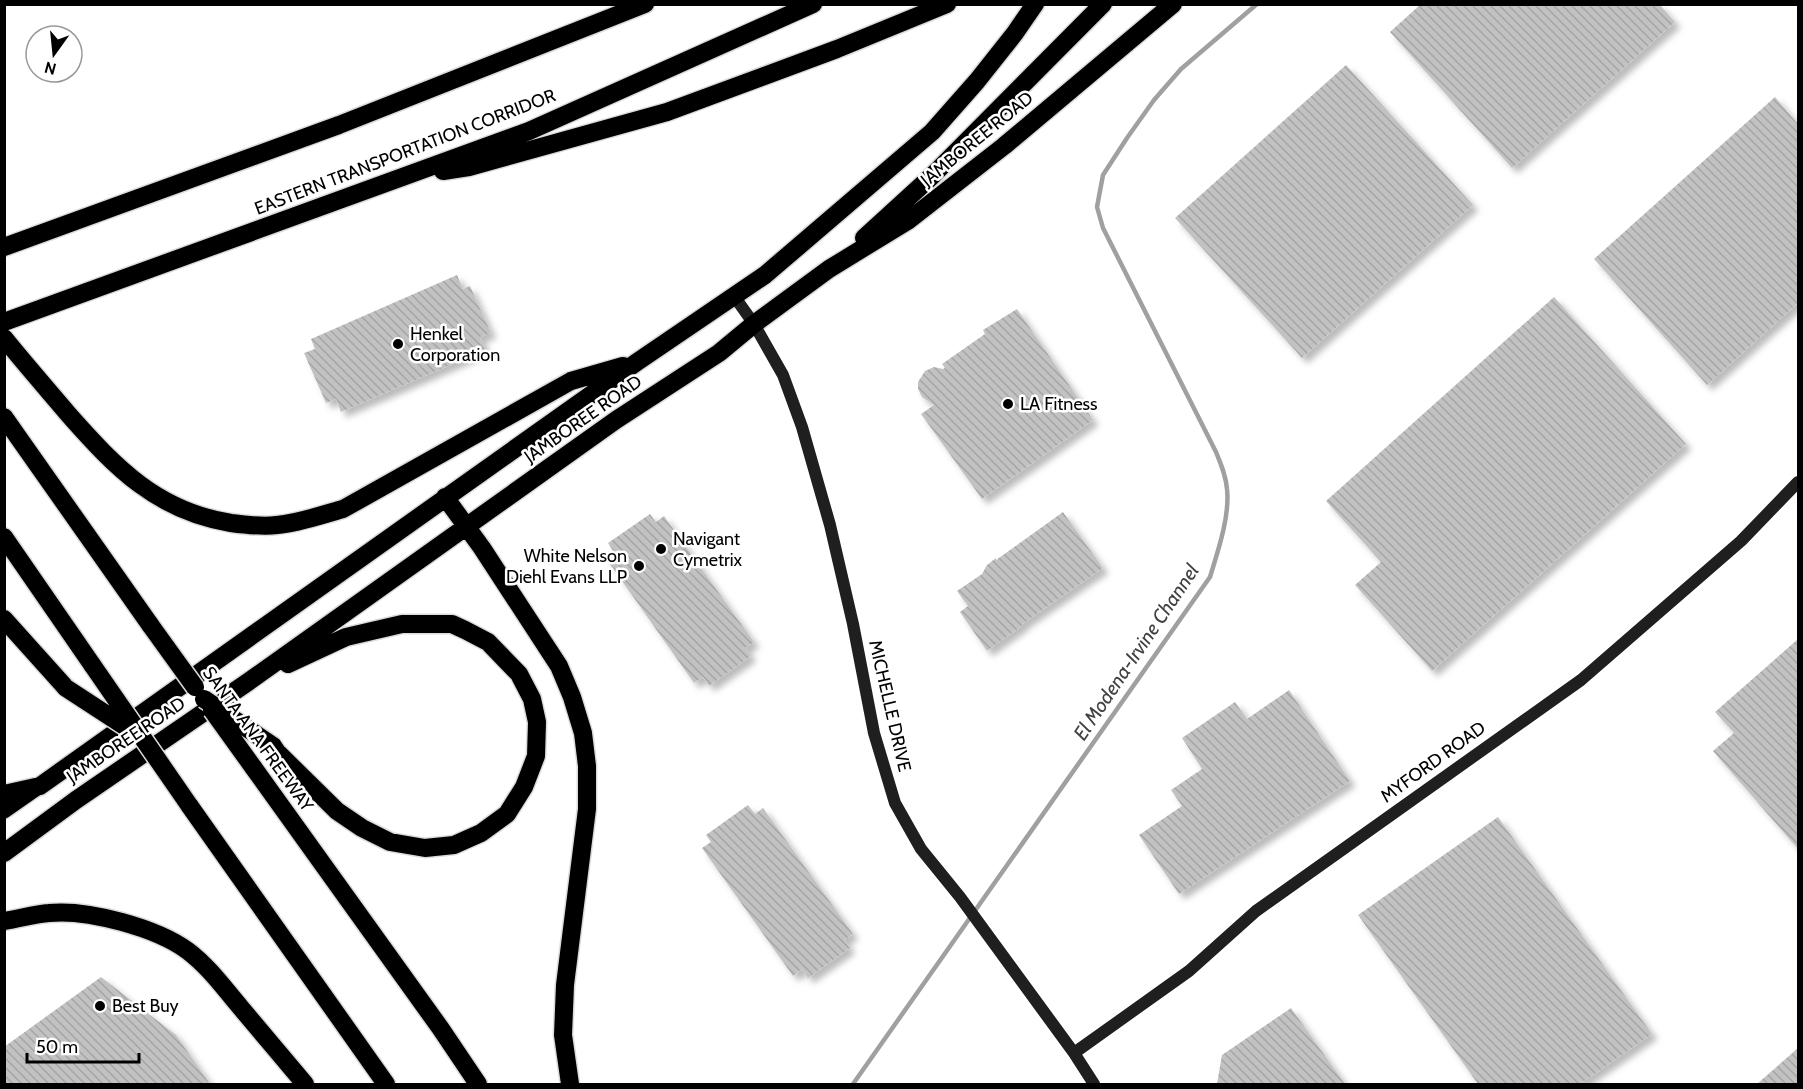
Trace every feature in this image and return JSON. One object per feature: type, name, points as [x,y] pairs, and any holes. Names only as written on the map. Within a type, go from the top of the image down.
[{"type":"highway","points":[[596,25],[632,4]]},
{"type":"highway","points":[[4,247],[339,125],[645,4]]},
{"type":"highway","name":"EASTERN TRANSPORTATION CORRIDOR","points":[[4,322],[529,131],[813,4]]},
{"type":"highway","points":[[395,180],[469,167],[667,112],[837,49],[947,4]]},
{"type":"highway","name":"JAMBOREE ROAD","points":[[40,786],[636,362],[765,275],[932,132],[977,81],[1035,4]]},
{"type":"highway","points":[[829,269],[933,175],[1103,4]]},
{"type":"highway","name":"JAMBOREE ROAD","points":[[4,853],[616,420],[720,353],[754,324],[829,269],[909,220],[1004,146],[1173,4]]},
{"type":"highway","points":[[4,338],[101,450],[135,481],[157,497],[185,511],[215,520],[273,526],[343,509],[571,381],[636,362]]},
{"type":"highway","name":"SANTA ANA FREEWAY","points":[[4,417],[478,1084]]},
{"type":"highway","points":[[445,497],[559,666],[583,733],[587,766],[587,809],[565,985],[563,1035],[570,1084]]},
{"type":"highway","points":[[4,537],[386,1084]]},
{"type":"highway","points":[[4,619],[66,688],[141,736]]},
{"type":"highway","points":[[204,699],[273,746],[337,811],[362,828],[390,842],[425,848],[454,845],[482,833],[507,814],[524,787],[536,756],[537,722],[532,699],[519,674],[488,642],[452,624],[402,624],[346,637],[248,682]]},
{"type":"highway","points":[[4,794],[40,786]]},
{"type":"highway","points":[[4,921],[49,913],[73,914],[99,917],[132,925],[163,937],[187,950],[207,967],[305,1084]]},
{"type":"main road","name":"JAMBOREE ROAD","points":[[4,811],[40,786]]},
{"type":"street","name":"MICHELLE DRIVE","points":[[734,296],[754,324],[783,375],[802,427],[830,525],[853,624],[874,733],[895,803],[921,849],[960,897],[1094,1084]]},
{"type":"street","name":"MYFORD ROAD","points":[[1074,1053],[1189,971],[1256,911],[1581,680],[1741,541],[1798,482]]},
{"type":"building","points":[[1421,4],[1659,4],[1675,22],[1512,168],[1390,32]]},
{"type":"building","points":[[1346,65],[1473,205],[1302,358],[1175,218]]},
{"type":"building","points":[[1775,97],[1798,124],[1798,303],[1707,385],[1594,259]]},
{"type":"building","name":"Henkel Corporation","points":[[457,275],[463,289],[470,286],[491,333],[480,337],[485,350],[341,412],[336,399],[326,403],[304,353],[315,349],[311,339]]},
{"type":"building","points":[[1554,297],[1686,444],[1432,671],[1355,585],[1381,562],[1326,501]]},
{"type":"building","name":"LA Fitness","points":[[1017,309],[1093,420],[982,499],[921,414],[934,405],[922,397],[918,389],[918,382],[925,371],[934,367],[945,368],[942,364],[985,334],[983,330]]},
{"type":"building","points":[[1063,512],[1103,568],[987,651],[960,612],[968,606],[957,591],[982,574],[987,565],[996,558],[996,560]]},
{"type":"building","points":[[650,514],[656,522],[664,516],[754,642],[745,648],[751,656],[709,686],[703,677],[694,683],[605,557],[613,551],[608,543]]},
{"type":"building","points":[[1798,639],[1798,849],[1713,751],[1734,733],[1715,712]]},
{"type":"building","points":[[1289,690],[1350,781],[1179,894],[1139,835],[1182,806],[1171,790],[1202,769],[1182,738],[1235,702],[1247,719]]},
{"type":"building","points":[[748,805],[755,814],[763,808],[853,934],[844,940],[850,948],[808,978],[802,969],[793,976],[702,848],[711,842],[706,835]]},
{"type":"building","points":[[1498,817],[1652,1034],[1580,1084],[1478,1084],[1358,915]]},
{"type":"building","name":"Best Buy","points":[[101,977],[176,1035],[210,1084],[4,1084],[4,1047]]},
{"type":"building","points":[[1291,1008],[1345,1084],[1217,1084],[1222,1055]]},
{"type":"building","points":[[1798,1048],[1798,1084],[1757,1084]]},
{"type":"waterway","name":"El Modena-Irvine Channel","points":[[853,1084],[1210,577],[1227,510],[1226,479],[1216,452],[1103,228],[1097,207],[1103,175],[1154,100],[1181,69],[1257,4]]},
{"type":"place","name":"Henkel Corporation","points":[[398,344]]},
{"type":"place","name":"LA Fitness","points":[[1008,404]]},
{"type":"place","name":"Navigant Cymetrix","points":[[661,549]]},
{"type":"place","name":"White Nelson Diehl Evans LLP","points":[[639,566]]},
{"type":"place","name":"Best Buy","points":[[100,1006]]}]
